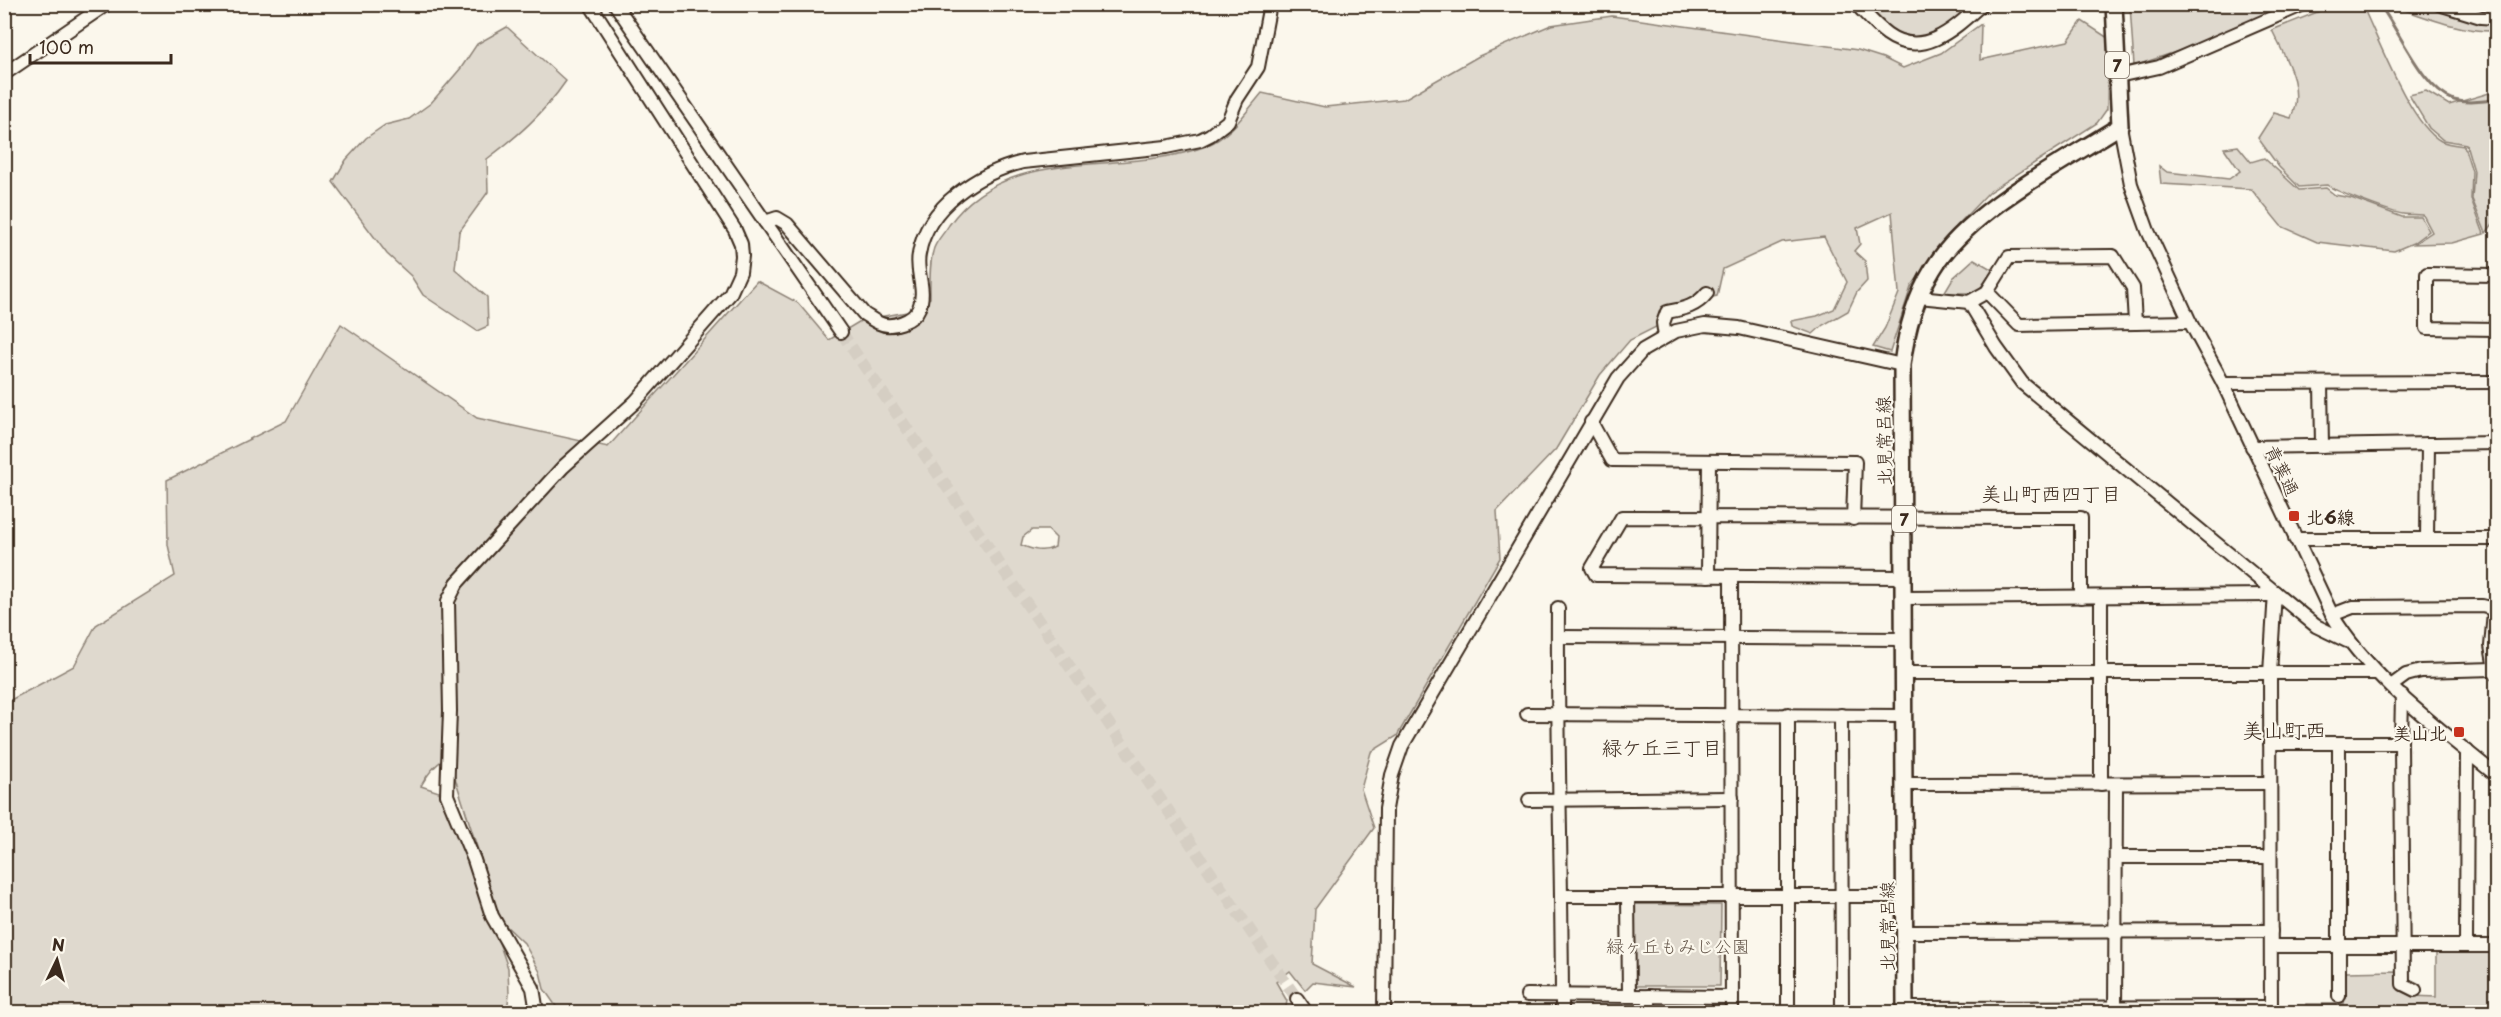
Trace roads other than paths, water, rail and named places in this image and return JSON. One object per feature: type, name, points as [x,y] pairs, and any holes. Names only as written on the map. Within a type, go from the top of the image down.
[{"type":"main road","name":"7","points":[[2114,4],[2120,126]]},
{"type":"main road","name":"北見常呂線","points":[[1905,1010],[1902,364],[1910,325],[1919,297],[1932,270],[1947,250],[1977,220],[2120,126]]},
{"type":"street","points":[[4,74],[107,4]]},
{"type":"street","points":[[537,1012],[533,988],[492,916],[474,860],[447,795],[450,711],[448,601],[457,583],[508,526],[563,467],[634,402],[730,294],[740,272],[742,256],[741,244],[735,230],[590,4]]},
{"type":"street","points":[[615,4],[841,332]]},
{"type":"street","points":[[765,222],[777,218],[787,225],[864,314],[880,324],[899,323],[916,314],[920,308],[923,285],[918,256],[924,235],[948,202],[978,180],[1004,167],[1023,162],[1166,147],[1200,140],[1219,129],[1227,121],[1237,99],[1258,67],[1270,4]]},
{"type":"street","points":[[1856,4],[1888,34],[1912,44],[1943,37],[1982,4]]},
{"type":"street","points":[[2118,76],[2159,67],[2304,4]]},
{"type":"street","points":[[2439,4],[2481,17],[2496,18]]},
{"type":"street","name":"青葉通","points":[[2120,126],[2131,184],[2148,231],[2190,322],[2223,383],[2332,615],[2348,642],[2377,673],[2467,751],[2495,769]]},
{"type":"street","points":[[1919,297],[1969,302],[1988,292],[2008,257],[2113,256],[2133,288],[2135,323]]},
{"type":"street","points":[[2496,275],[2427,274],[2427,328],[2496,329]]},
{"type":"street","points":[[1988,292],[2019,325],[2190,322]]},
{"type":"street","points":[[1665,337],[1663,323],[1667,312],[1688,308],[1700,302],[1707,293]]},
{"type":"street","points":[[1969,302],[1996,347],[2022,383],[2274,594],[2316,626],[2348,642]]},
{"type":"street","points":[[1384,1012],[1386,808],[1392,775],[1402,746],[1617,378],[1642,350],[1676,331],[1705,325],[1739,327],[1902,364]]},
{"type":"street","points":[[2223,383],[2496,382]]},
{"type":"street","points":[[2321,383],[2322,446]]},
{"type":"street","points":[[1591,422],[1612,460],[1855,462],[1853,519]]},
{"type":"street","points":[[2252,447],[2496,443]]},
{"type":"street","points":[[2427,539],[2428,444]]},
{"type":"street","points":[[1708,576],[1709,461]]},
{"type":"street","points":[[1904,577],[1596,575],[1592,568],[1622,517],[2081,518],[2081,597]]},
{"type":"street","points":[[2295,539],[2496,539]]},
{"type":"street","points":[[1731,576],[1732,1012]]},
{"type":"street","points":[[1904,598],[2274,594]]},
{"type":"street","points":[[1905,1010],[2271,1010],[2270,673],[2274,594]]},
{"type":"street","points":[[2101,597],[2101,784]]},
{"type":"street","points":[[2332,615],[2353,607],[2482,606],[2490,608],[2494,613],[2491,646],[2495,671],[2421,671],[2406,675],[2391,686]]},
{"type":"street","points":[[1558,608],[1558,800],[1562,896],[1562,1012]]},
{"type":"street","points":[[1558,637],[1904,639]]},
{"type":"street","points":[[1905,673],[2377,673]]},
{"type":"street","points":[[2402,696],[2401,945],[2403,984],[2415,990]]},
{"type":"street","points":[[1527,714],[1905,716]]},
{"type":"street","points":[[1788,714],[1788,1012]]},
{"type":"street","points":[[1841,715],[1842,1012]]},
{"type":"street","points":[[2270,743],[2401,743]]},
{"type":"street","points":[[2339,744],[2339,996]]},
{"type":"street","points":[[2466,945],[2467,751]]},
{"type":"street","points":[[1905,784],[2270,783]]},
{"type":"street","points":[[2115,1010],[2116,784]]},
{"type":"street","points":[[1528,800],[1732,798]]},
{"type":"street","points":[[2116,857],[2270,857]]},
{"type":"street","points":[[1562,896],[1905,896]]},
{"type":"street","points":[[1628,896],[1629,996]]},
{"type":"street","points":[[1905,932],[2271,931]]},
{"type":"street","points":[[2272,946],[2496,946]]},
{"type":"street","points":[[1527,995],[1732,997]]},
{"type":"street","points":[[1648,996],[1649,1012]]},
{"type":"street","points":[[1297,999],[1306,1012]]},
{"type":"waterway","points":[[2379,4],[2412,58],[2442,94],[2464,102],[2496,100]]},
{"type":"tunnel","points":[[841,332],[1297,999]]},
{"type":"place","name":"北6線","points":[[2294,516]]},
{"type":"place","name":"美山北","points":[[2459,732]]},
{"type":"district","name":"美山町西四丁目","points":[[2051,493]]},
{"type":"district","name":"美山町西","points":[[2284,729]]},
{"type":"district","name":"緑ケ丘三丁目","points":[[1662,747]]},
{"type":"park label","name":"緑ヶ丘もみじ公園","points":[[1678,945]]}]
